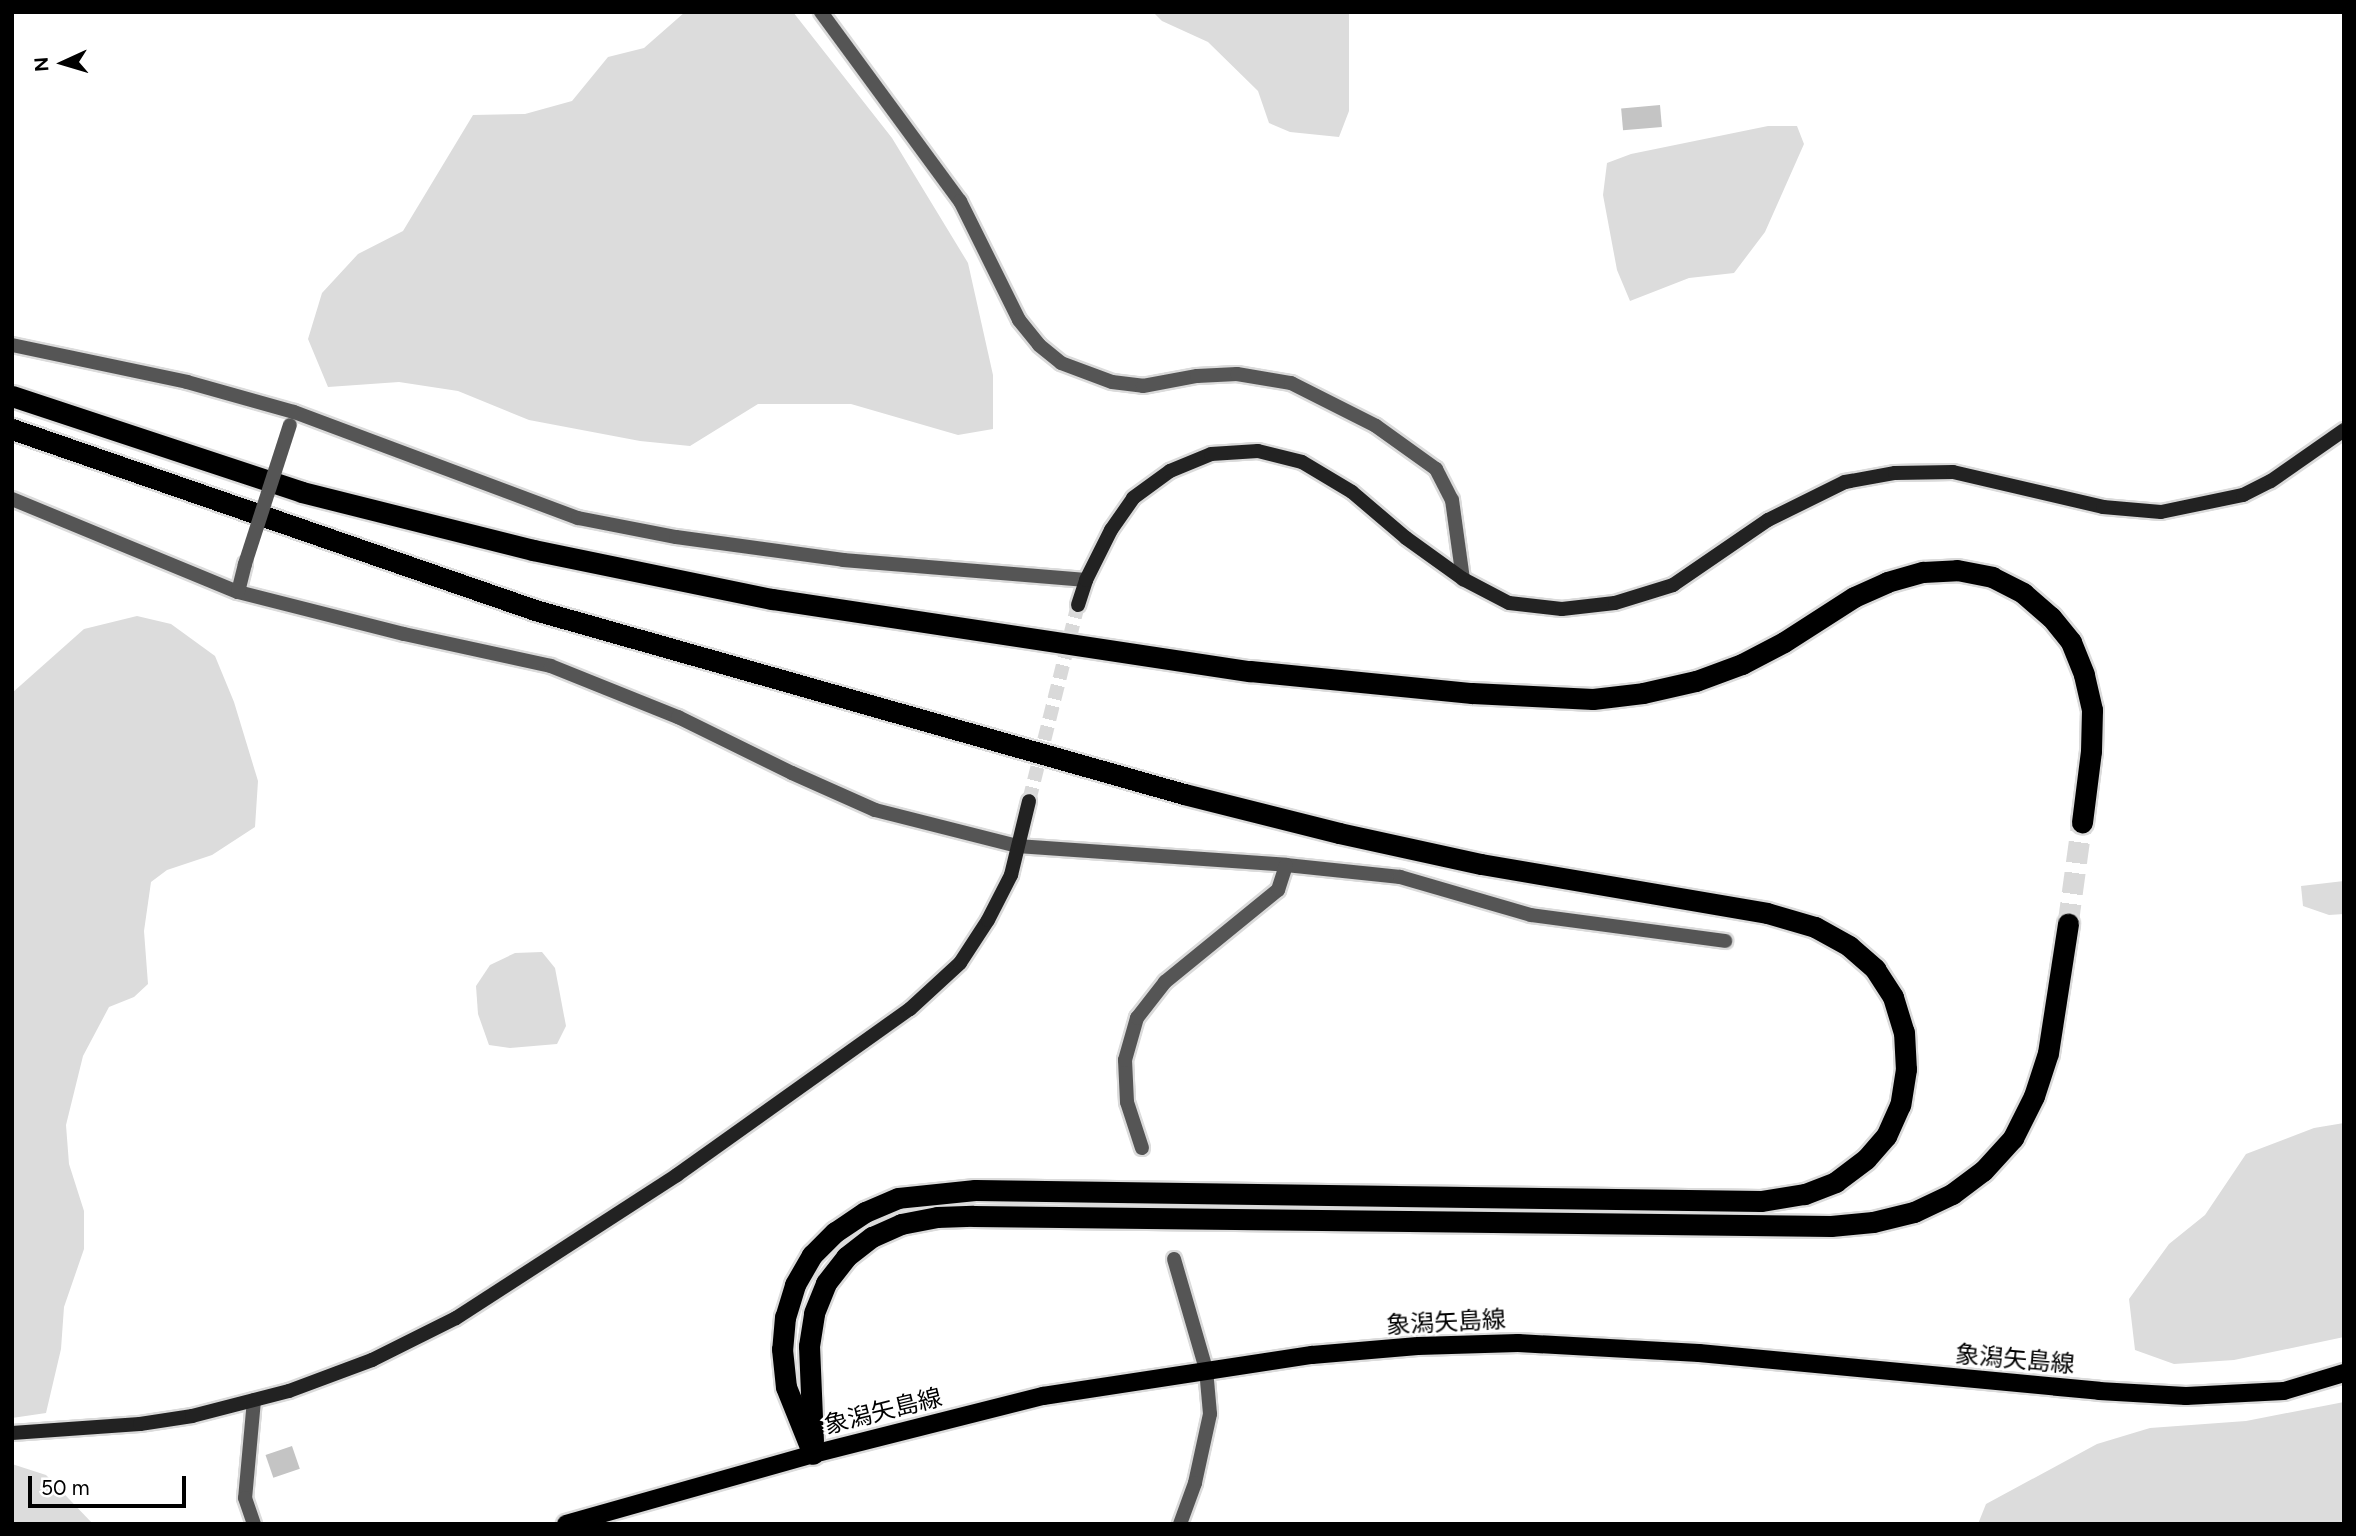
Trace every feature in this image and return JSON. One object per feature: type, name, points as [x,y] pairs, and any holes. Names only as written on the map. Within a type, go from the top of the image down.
[{"type":"highway","points":[[12,396],[302,492],[533,550],[772,599],[1250,671],[1542,699],[1593,699],[1643,694],[1696,681],[1742,664],[1784,642],[1854,597],[1887,582],[1923,572],[1957,570],[1992,577],[2023,593],[2051,617],[2070,642],[2084,675],[2092,710],[2091,751],[2082,822]]},
{"type":"highway","points":[[12,429],[535,610],[1184,794],[1339,833],[1481,864],[1767,914],[1815,927],[1849,946],[1875,969],[1893,997],[1905,1032],[1906,1069],[1900,1105],[1885,1136],[1866,1159],[1836,1182],[1804,1194],[1761,1201],[975,1190],[898,1198],[876,1207],[835,1232],[812,1255],[795,1285],[785,1317],[782,1349],[786,1387],[813,1454]]},
{"type":"highway","points":[[813,1454],[809,1346],[814,1313],[826,1283],[846,1257],[872,1237],[901,1224],[937,1217],[973,1216],[1820,1226],[1873,1222],[1914,1212],[1952,1194],[1983,1171],[2012,1138],[2034,1096],[2048,1053],[2068,923]]},
{"type":"main road","name":"象潟矢島線","points":[[566,1524],[813,1454],[1043,1396],[1206,1369],[1325,1354],[1518,1343],[1699,1353],[2099,1391],[2186,1396],[2284,1391],[2344,1373]]},
{"type":"street","points":[[821,12],[960,201],[1019,320],[1039,345],[1061,363],[1112,382],[1143,386],[1197,376],[1237,374],[1291,383],[1376,426],[1436,469],[1452,500],[1463,579]]},
{"type":"street","points":[[12,345],[187,382],[578,518],[676,537],[843,560],[1086,580]]},
{"type":"street","points":[[238,592],[292,419]]},
{"type":"street","points":[[1078,605],[1086,580],[1111,530],[1133,498],[1170,471],[1211,454],[1258,451],[1302,462],[1352,492],[1406,538],[1463,579],[1509,603],[1562,609],[1615,603],[1673,585],[1768,520],[1845,482],[1895,472],[1953,472],[2104,506],[2161,512],[2243,495],[2272,481],[2344,430]]},
{"type":"street","points":[[12,499],[238,592],[404,634],[551,666],[678,717],[792,774],[876,810],[1017,846],[1286,865],[1400,877],[1531,915],[1725,941]]},
{"type":"street","points":[[12,1433],[140,1424],[192,1416],[289,1391],[372,1360],[456,1318],[677,1175],[754,1118],[841,1061],[910,1009],[960,963],[988,920],[1011,875],[1029,800]]},
{"type":"street","points":[[1142,1148],[1127,1102],[1125,1060],[1137,1018],[1164,982],[1278,890],[1286,865]]},
{"type":"street","points":[[1174,1259],[1206,1369],[1210,1414],[1195,1483],[1180,1524]]},
{"type":"street","points":[[254,1400],[245,1498],[254,1524]]},
{"type":"shaded area","points":[[685,12],[793,12],[892,138],[968,263],[993,375],[993,429],[958,435],[851,404],[758,404],[690,446],[640,441],[529,420],[458,391],[399,382],[328,387],[308,339],[322,293],[358,254],[403,231],[473,115],[525,114],[572,101],[608,57],[644,48]]},
{"type":"shaded area","points":[[1153,12],[1349,12],[1349,111],[1339,137],[1290,132],[1269,123],[1258,91],[1208,42],[1162,21]]},
{"type":"shaded area","points":[[1768,126],[1797,126],[1804,144],[1765,232],[1734,273],[1689,278],[1630,301],[1617,270],[1603,195],[1607,163],[1631,154]]},
{"type":"shaded area","points":[[137,616],[171,624],[215,656],[234,702],[258,781],[255,827],[212,855],[167,870],[151,882],[144,931],[148,984],[134,997],[109,1007],[83,1056],[66,1125],[69,1164],[84,1211],[84,1249],[64,1307],[61,1349],[46,1413],[12,1418],[12,693],[84,629]]},
{"type":"shaded area","points":[[2344,881],[2344,914],[2329,915],[2303,906],[2301,886]]},
{"type":"shaded area","points":[[542,952],[555,968],[566,1026],[557,1044],[510,1048],[489,1045],[478,1014],[476,986],[490,965],[515,953]]},
{"type":"shaded area","points":[[2344,1123],[2344,1337],[2234,1360],[2174,1364],[2135,1350],[2129,1299],[2169,1244],[2205,1215],[2246,1154],[2314,1128]]},
{"type":"shaded area","points":[[2344,1402],[2344,1524],[1978,1524],[1986,1504],[2097,1444],[2150,1428],[2246,1421]]},
{"type":"shaded area","points":[[12,1464],[46,1475],[93,1524],[12,1524]]},
{"type":"building","points":[[1660,105],[1662,127],[1623,130],[1621,108]]},
{"type":"building","points":[[292,1446],[300,1469],[273,1478],[266,1455]]},
{"type":"tunnel","points":[[1029,801],[1078,605]]},
{"type":"tunnel","points":[[2068,924],[2082,822]]}]
